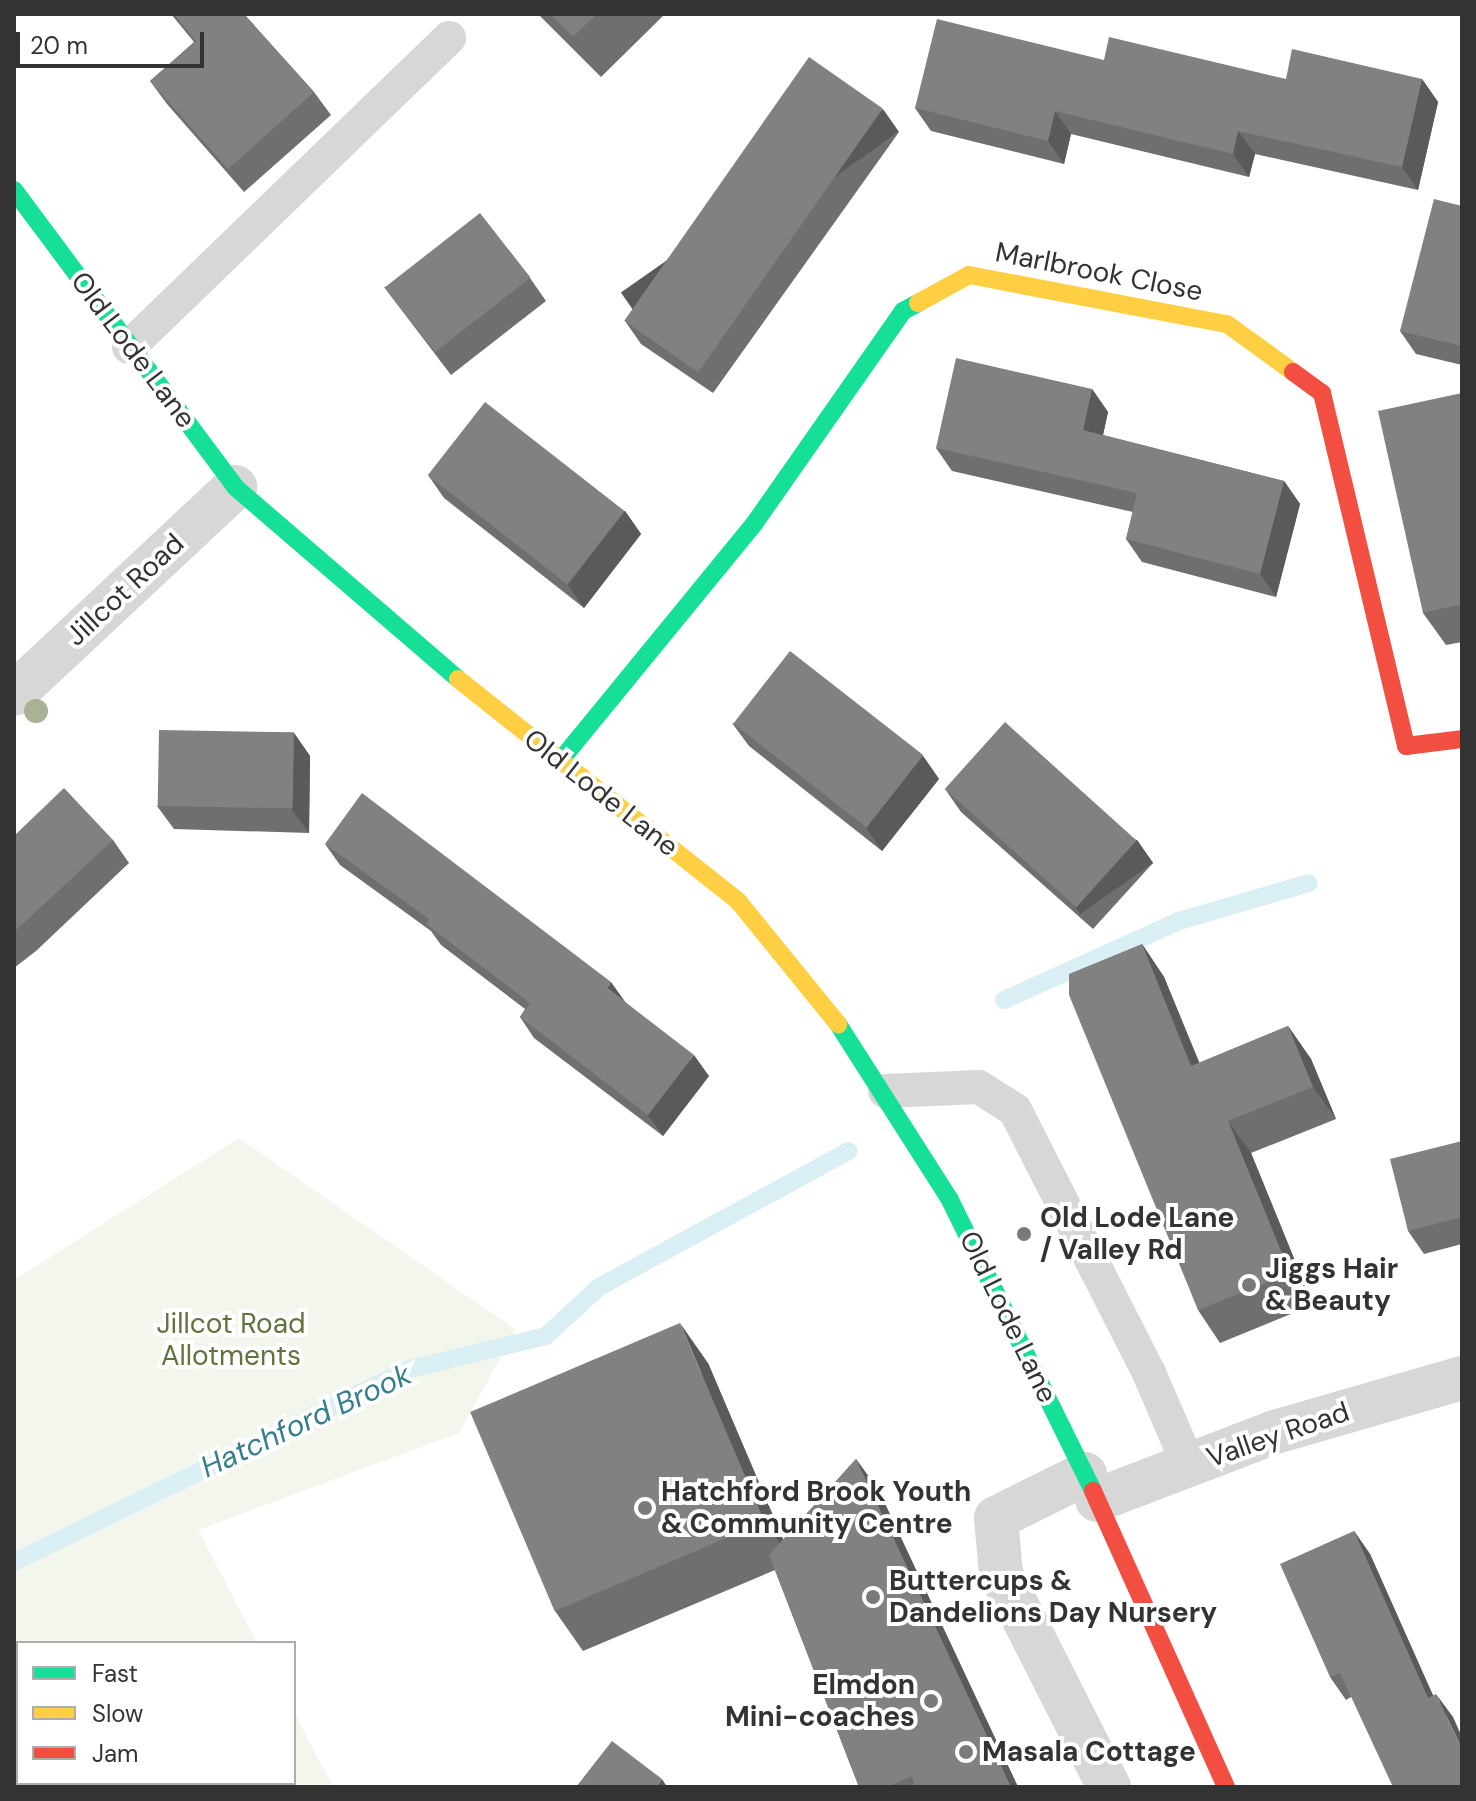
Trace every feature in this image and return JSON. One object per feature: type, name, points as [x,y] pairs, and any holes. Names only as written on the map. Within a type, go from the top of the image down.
[{"type":"street","name":"Old Lode Lane","points":[[14,190],[235,487],[436,661],[738,901],[814,989],[885,1091],[949,1198],[1091,1487],[1226,1787]]},
{"type":"street","name":"Marlbrook Close","points":[[560,761],[754,524],[903,311],[969,275],[1227,324],[1322,393],[1406,746],[1462,739]]},
{"type":"street","name":"Jillcot Road","points":[[14,694],[235,487]]},
{"type":"street","name":"Valley Road","points":[[1091,1487],[1189,1466],[1275,1432],[1462,1378]]},
{"type":"street","points":[[1091,1487],[996,1518],[1001,1574],[1109,1787]]},
{"type":"lane","points":[[129,347],[449,38]]},
{"type":"lane","points":[[885,1091],[979,1087],[1015,1110],[1149,1373],[1189,1466]]},
{"type":"green space","name":"Jillcot Road Allotments","points":[[239,1138],[516,1330],[459,1433],[198,1530],[256,1641],[16,1641],[16,1785],[296,1785],[296,1716],[333,1787],[14,1787],[14,1280]]},
{"type":"building","points":[[174,14],[244,14],[314,92],[228,169],[150,81],[196,41]]},
{"type":"building","points":[[550,14],[597,14],[573,37]]},
{"type":"building","points":[[937,19],[1104,60],[1109,37],[1286,79],[1292,49],[1422,79],[1402,167],[1238,131],[1233,154],[1055,111],[1048,141],[915,108]]},
{"type":"building","points":[[809,57],[883,109],[698,372],[624,321]]},
{"type":"building","points":[[1434,199],[1462,206],[1462,346],[1400,331]]},
{"type":"building","points":[[480,213],[530,278],[435,352],[385,287]]},
{"type":"building","points":[[956,358],[1092,389],[1083,430],[1284,481],[1260,574],[1126,539],[1137,493],[936,448]]},
{"type":"building","points":[[1462,393],[1462,604],[1423,613],[1378,411]]},
{"type":"building","points":[[485,402],[624,511],[567,584],[428,475]]},
{"type":"building","points":[[790,651],[923,755],[867,828],[733,723]]},
{"type":"building","points":[[1005,722],[1137,840],[1076,907],[945,789]]},
{"type":"building","points":[[159,730],[294,732],[293,808],[158,806]]},
{"type":"building","points":[[64,788],[113,840],[14,932],[14,836]]},
{"type":"building","points":[[362,793],[611,982],[607,988],[694,1055],[648,1115],[520,1017],[530,1003],[426,924],[429,919],[325,844]]},
{"type":"building","points":[[1142,944],[1191,1066],[1288,1026],[1313,1087],[1228,1121],[1290,1273],[1198,1310],[1069,995],[1069,974]]},
{"type":"building","points":[[1462,1141],[1462,1217],[1408,1231],[1390,1159]]},
{"type":"building","name":"Hatchford Brook Youth & Community Centre","points":[[680,1323],[764,1522],[555,1611],[470,1412]]},
{"type":"building","points":[[856,1459],[1011,1787],[915,1787],[912,1776],[887,1787],[859,1787],[769,1555]]},
{"type":"building","points":[[1354,1531],[1428,1698],[1436,1694],[1462,1749],[1462,1787],[1393,1787],[1340,1673],[1330,1677],[1280,1564]]},
{"type":"building","points":[[612,1741],[662,1779],[656,1787],[576,1787]]},
{"type":"waterway","name":"Hatchford Brook","points":[[1004,1000],[1179,921],[1309,883]]},
{"type":"waterway","name":"Hatchford Brook","points":[[14,1562],[410,1369],[546,1336],[599,1287],[848,1151]]},
{"type":"traffic: fast","points":[[14,190],[235,487],[458,679]]},
{"type":"traffic: fast","points":[[560,761],[754,524],[903,311],[918,303]]},
{"type":"traffic: fast","points":[[838,1024],[949,1198],[1093,1491]]},
{"type":"traffic: slow","points":[[918,303],[969,275],[1227,324],[1293,372]]},
{"type":"traffic: slow","points":[[458,679],[738,901],[838,1024]]},
{"type":"traffic: jam","points":[[1293,372],[1322,393],[1406,746],[1462,739]]},
{"type":"traffic: jam","points":[[1093,1491],[1226,1787]]},
{"type":"place","name":"Old Lode Lane / Valley Rd","points":[[1024,1234]]},
{"type":"place","name":"Jiggs Hair & Beauty","points":[[1249,1285]]},
{"type":"place","name":"Hatchford Brook Youth & Community Centre","points":[[645,1508]]},
{"type":"place","name":"Buttercups & Dandelions Day Nursery","points":[[873,1597]]},
{"type":"place","name":"Elmdon Mini-coaches","points":[[931,1701]]},
{"type":"place","name":"Masala Cottage","points":[[966,1752]]}]
